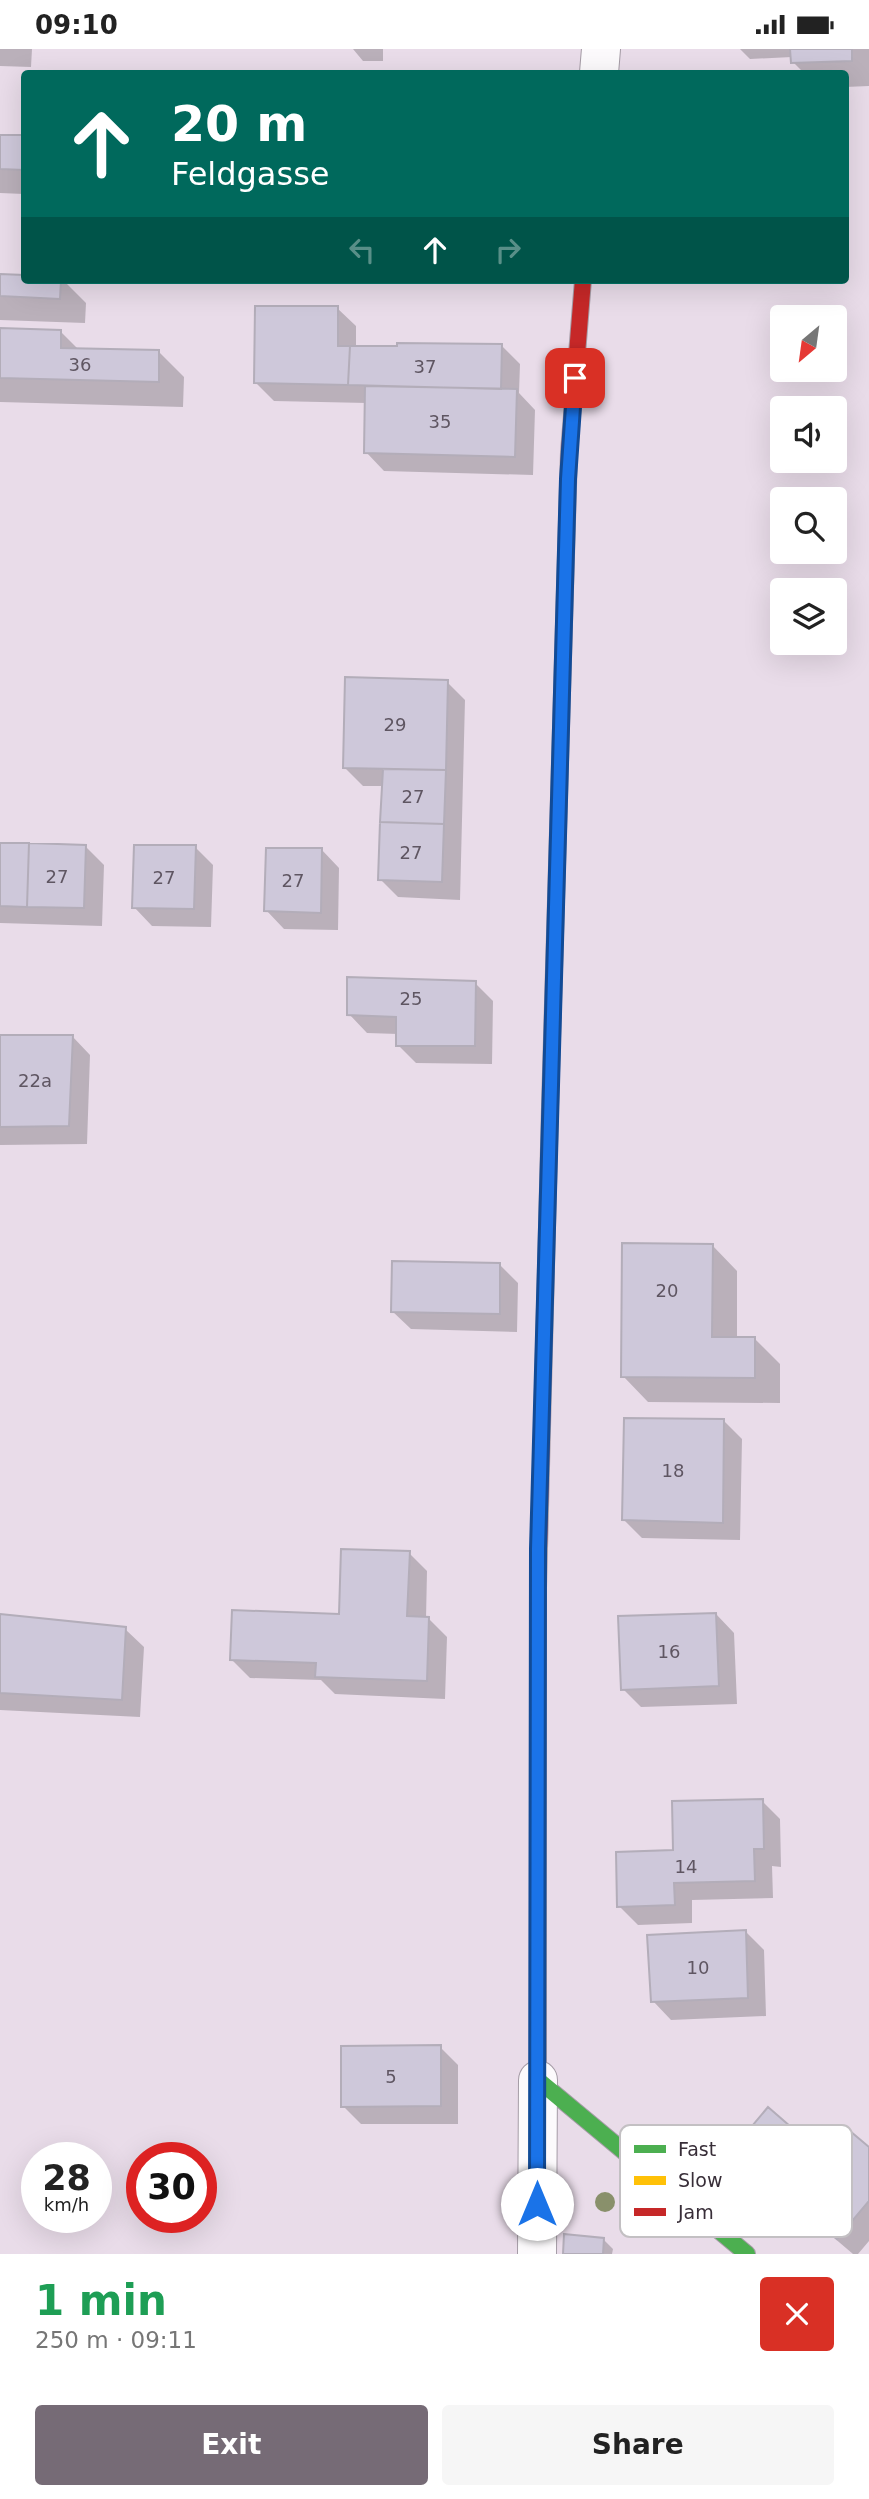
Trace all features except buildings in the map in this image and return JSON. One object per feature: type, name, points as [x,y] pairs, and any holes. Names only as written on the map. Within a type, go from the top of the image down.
[{"type":"street","points":[[599,70],[601,49]]},
{"type":"street","points":[[537,2254],[538,1549],[569,465],[583,284]]},
{"type":"street","points":[[538,2080],[620,2148]]},
{"type":"street","points":[[727,2237],[747,2254]]},
{"type":"traffic: fast","points":[[538,2029],[538,2080],[620,2148]]},
{"type":"traffic: fast","points":[[727,2237],[747,2254]]},
{"type":"traffic: slow","points":[[550,1107],[564,624]]},
{"type":"traffic: slow","points":[[538,1588],[538,2029]]},
{"type":"traffic: jam","points":[[564,624],[569,452],[583,284]]},
{"type":"traffic: jam","points":[[538,1588],[550,1107]]},
{"type":"route","points":[[537,2204],[538,1549],[568,479],[575,378]]}]
